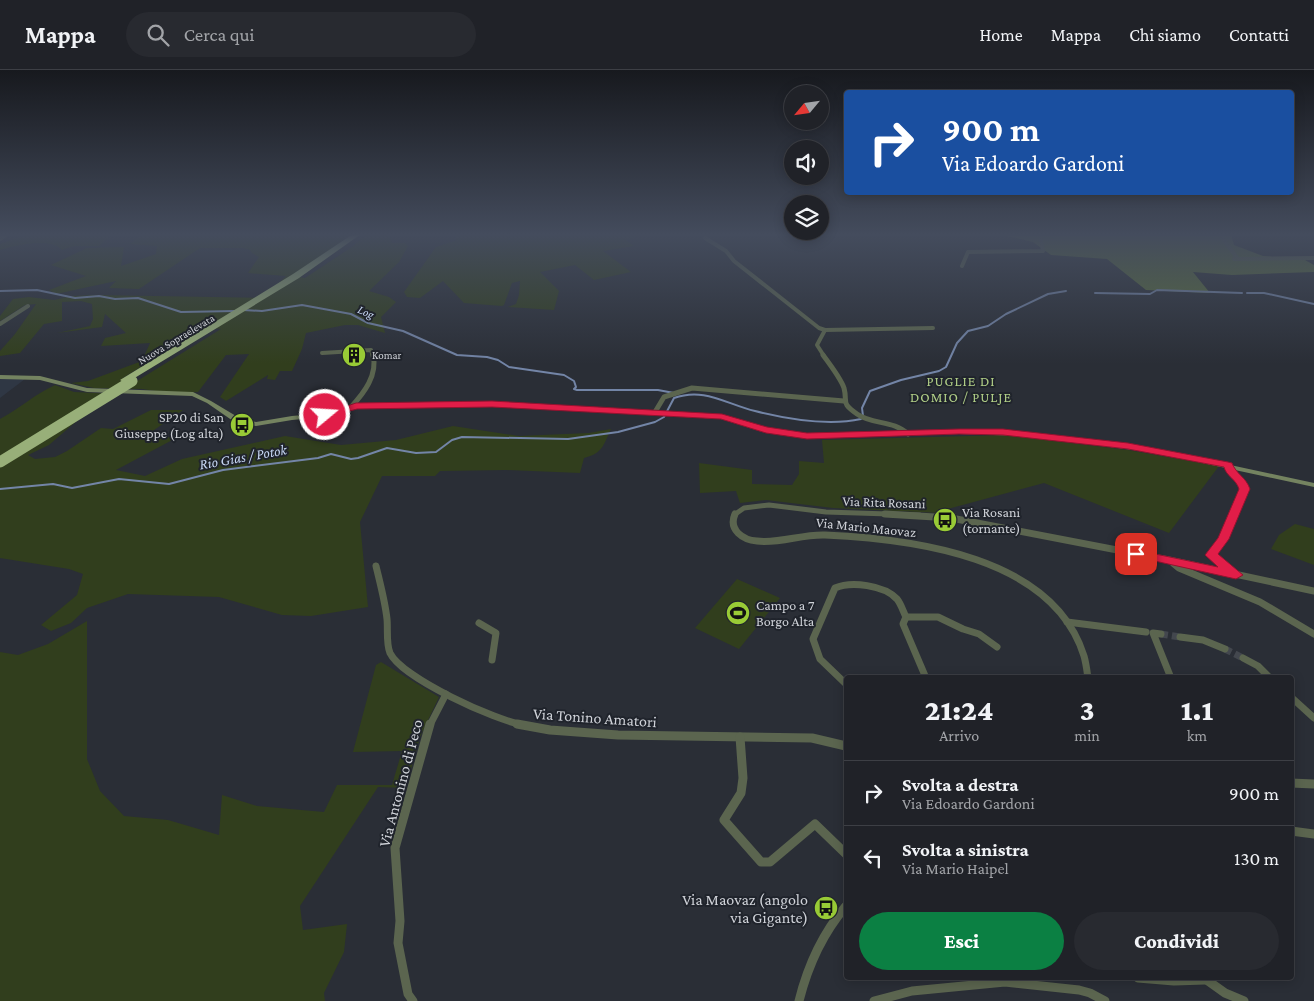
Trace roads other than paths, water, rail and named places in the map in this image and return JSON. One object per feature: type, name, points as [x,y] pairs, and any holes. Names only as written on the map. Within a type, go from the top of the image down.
[{"type":"highway","name":"Nuova Sopraelevata","points":[[0,456],[298,277]]},
{"type":"highway","name":"Nuova Sopraelevata","points":[[0,462],[129,380]]},
{"type":"street","points":[[755,277],[819,328],[825,330],[933,328]]},
{"type":"street","points":[[0,324],[28,306]]},
{"type":"street","points":[[825,330],[817,345],[844,388],[844,401]]},
{"type":"street","points":[[322,353],[371,350],[374,362],[371,379],[364,394],[351,407]]},
{"type":"street","points":[[0,377],[40,378],[87,390],[193,394],[237,420],[247,423],[325,415],[351,407],[492,404],[722,417],[766,430],[807,436],[985,432],[1026,434],[1137,448],[1314,485]]},
{"type":"street","points":[[655,412],[664,397],[692,388],[844,401],[859,416],[902,428],[908,434]]},
{"type":"street","points":[[1228,466],[1229,470],[1242,480],[1245,489],[1223,539],[1211,555],[1236,575]]},
{"type":"street","name":"Via Rita Rosani","points":[[734,529],[734,514],[749,506],[761,505],[827,512],[915,514],[988,525],[1169,560],[1314,591]]},
{"type":"street","name":"Via Mario Maovaz","points":[[734,529],[739,534],[757,541],[770,542],[806,535],[825,535],[941,550],[990,564],[1027,584],[1056,609],[1067,622],[1084,654],[1088,675]]},
{"type":"street","points":[[1169,560],[1179,568],[1260,602],[1314,634]]},
{"type":"street","name":"Via Tonino Amatori","points":[[376,566],[387,617],[389,652],[393,660],[398,665],[446,694],[516,724],[550,730],[618,735],[812,738],[844,746]]},
{"type":"street","points":[[844,682],[820,658],[813,639],[835,588],[842,584],[889,592],[898,600],[906,617]]},
{"type":"street","points":[[906,617],[938,617],[963,629],[979,634],[997,647]]},
{"type":"street","points":[[906,617],[902,624],[925,675]]},
{"type":"street","points":[[1067,622],[1146,632]]},
{"type":"street","points":[[480,623],[496,633],[492,660]]},
{"type":"street","points":[[1161,634],[1153,633],[1170,675]]},
{"type":"street","points":[[1180,637],[1203,640],[1225,649]]},
{"type":"street","points":[[1244,658],[1258,666],[1267,675]]},
{"type":"street","name":"Via Antonino di Peco","points":[[413,1001],[408,994],[398,943],[400,902],[395,848],[426,735],[435,712],[446,694]]},
{"type":"street","points":[[1294,700],[1314,718]]},
{"type":"street","points":[[740,737],[743,778],[741,793],[724,820],[761,862],[770,862],[815,824],[844,852]]},
{"type":"street","points":[[1294,783],[1314,784]]},
{"type":"street","points":[[1294,831],[1314,834]]},
{"type":"street","points":[[799,1001],[812,959],[826,932],[844,909]]},
{"type":"street","points":[[1162,980],[1189,980]]},
{"type":"street","points":[[1206,980],[1225,993],[1244,1001]]},
{"type":"street","points":[[874,1001],[912,991],[1005,982],[1079,990],[1090,993],[1105,1001]]},
{"type":"waterway","name":"Log","points":[[0,291],[37,290],[75,298],[99,296],[115,299],[138,298],[181,312],[235,311]]},
{"type":"waterway","points":[[1095,293],[1150,294],[1157,290],[1242,293]]},
{"type":"waterway","points":[[863,416],[862,408],[870,391],[901,380],[939,371],[946,367],[957,343],[968,331],[988,326],[1006,314],[1048,294],[1066,291]]},
{"type":"waterway","points":[[1247,293],[1264,293],[1314,304]]},
{"type":"waterway","name":"Log","points":[[243,310],[262,311],[302,305],[351,314],[368,323],[403,331],[457,355],[487,357],[498,360],[509,367],[564,375],[574,381],[576,387],[574,389],[577,390],[658,390],[674,393]]},
{"type":"waterway","name":"Rio Gias / Potok","points":[[0,489],[53,484],[72,488],[119,479],[169,484],[223,470],[318,458],[331,454],[351,459],[387,448],[416,453],[436,452],[452,440],[462,437],[568,439],[618,432],[655,422],[664,417],[674,398],[695,394],[705,395],[780,417],[821,422],[861,419]]},
{"type":"tunnel","points":[[1161,634],[1180,637]]},
{"type":"tunnel","points":[[1225,649],[1243,658]]},
{"type":"place","name":"Komar","points":[[354,355]]},
{"type":"place","name":"SP20 di San Giuseppe (Log alta)","points":[[242,425]]},
{"type":"place","name":"Via Rosani (tornante)","points":[[945,520]]},
{"type":"place","name":"Campo a 7 Borgo Alta","points":[[738,613]]},
{"type":"place","name":"Via Maovaz (angolo via Gigante)","points":[[826,908]]},
{"type":"district","name":"PUGLIE DI DOMIO / PULJE","points":[[961,390]]}]
